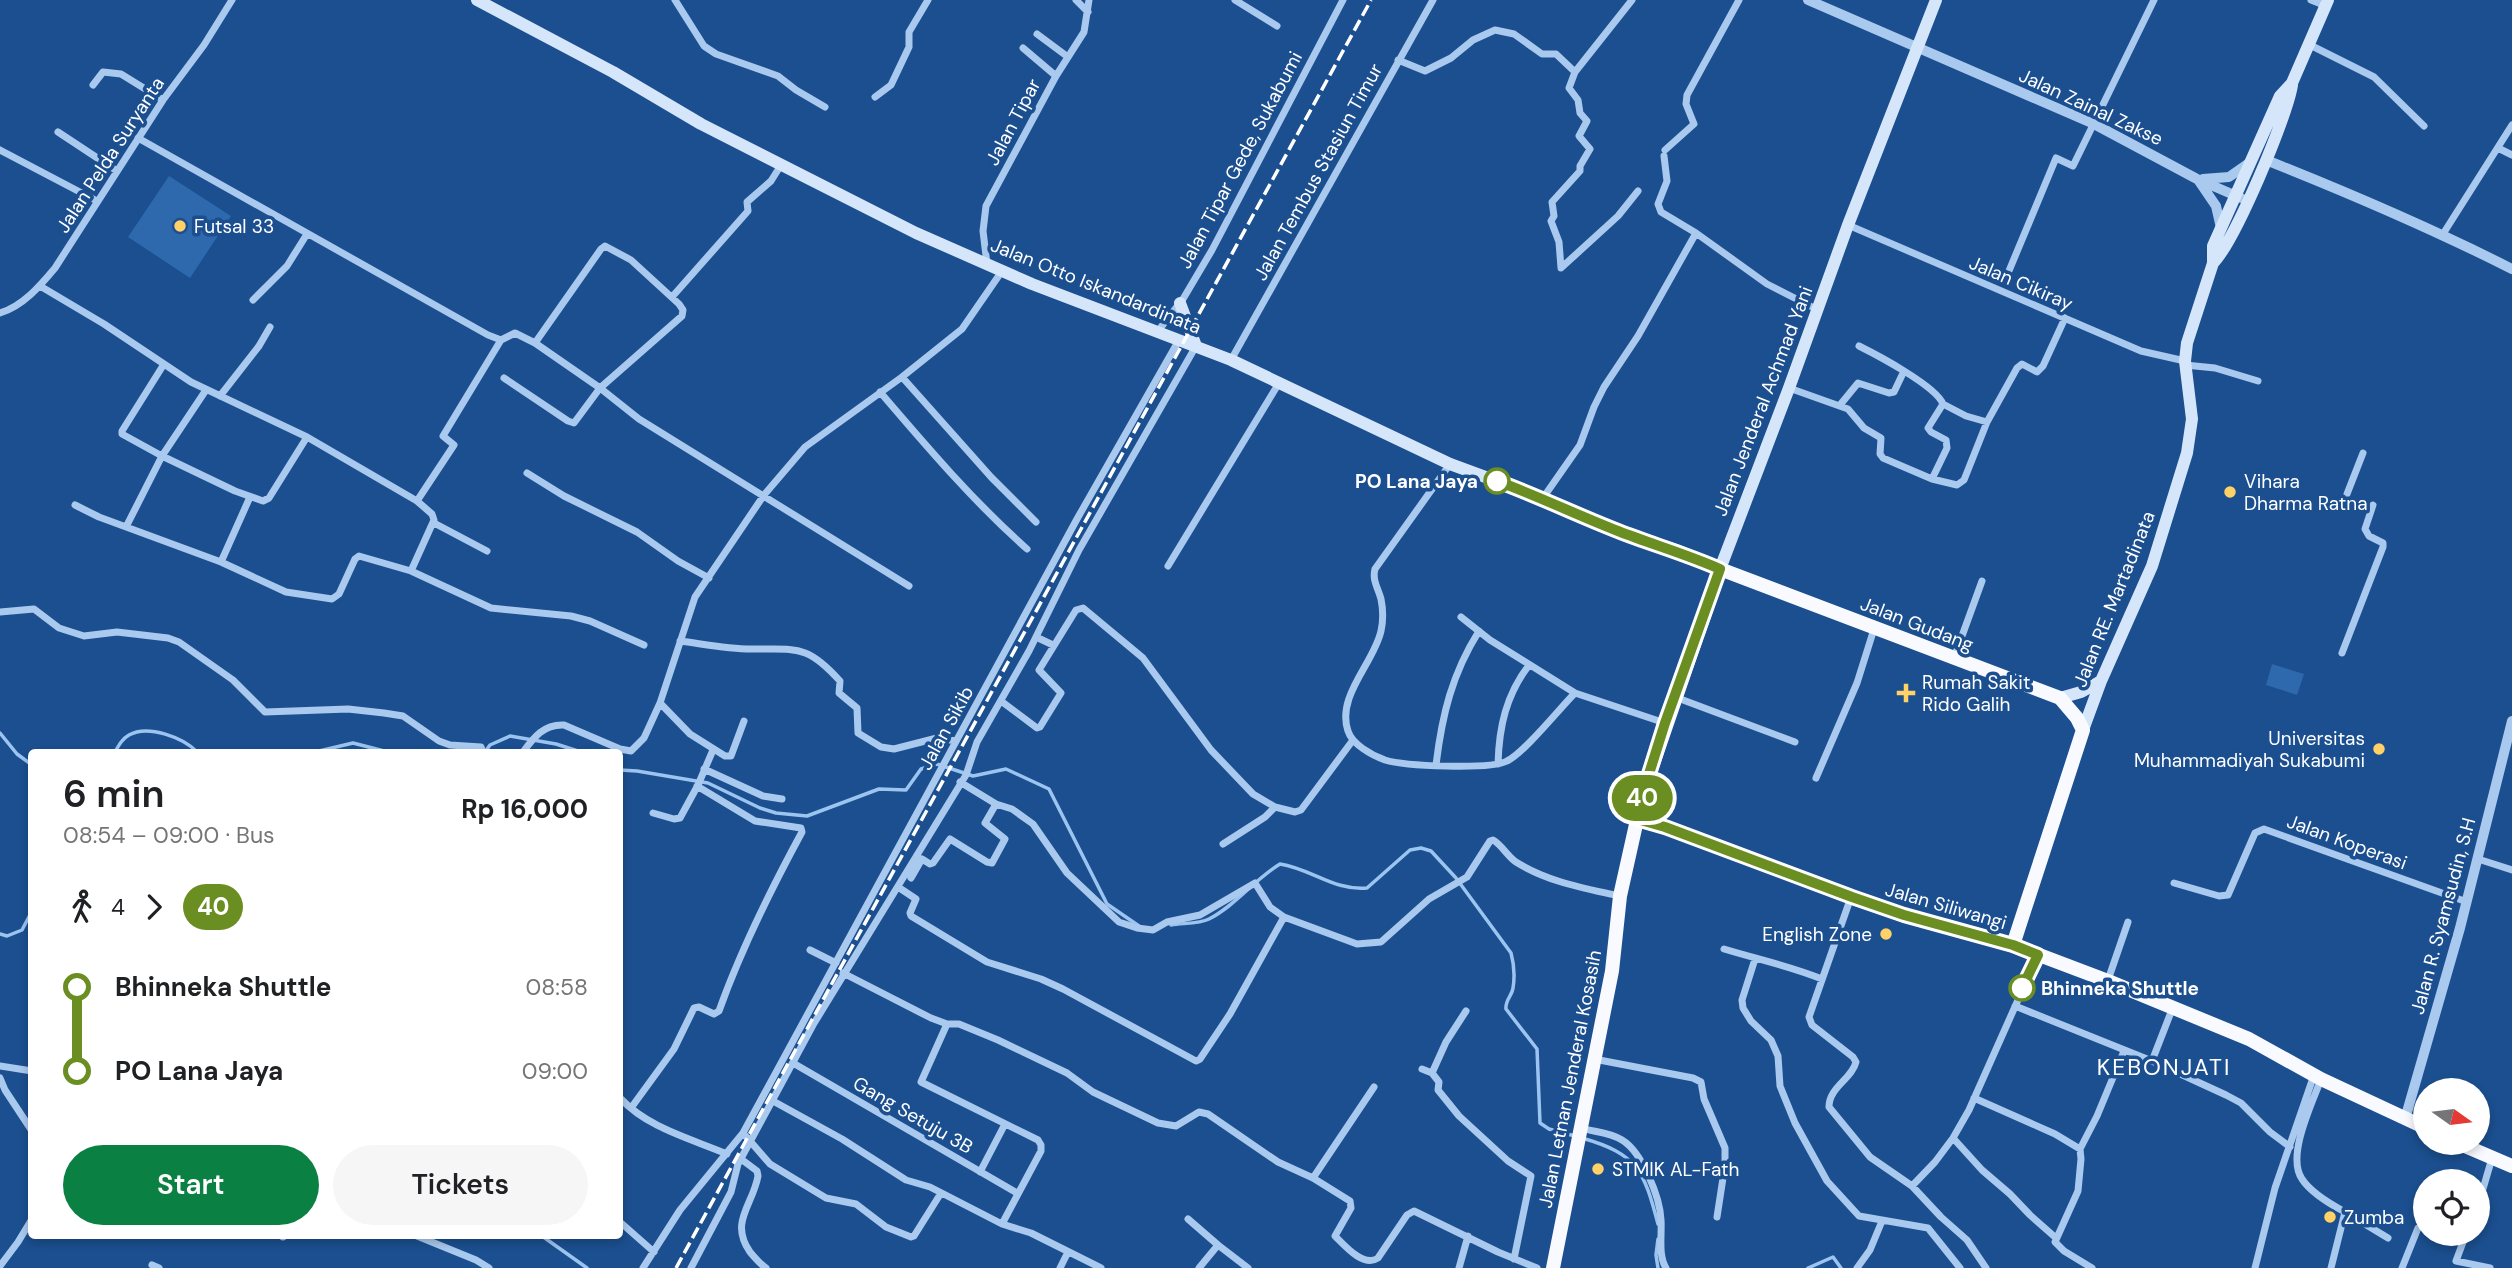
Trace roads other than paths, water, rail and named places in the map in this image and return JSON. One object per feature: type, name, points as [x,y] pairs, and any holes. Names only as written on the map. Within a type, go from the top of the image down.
[{"type":"highway","name":"Jalan Gudang","points":[[1720,569],[2060,698]]},
{"type":"highway","name":"Jalan Jenderal Achmad Yani","points":[[1637,819],[1665,723],[1720,569]]},
{"type":"highway","points":[[2060,698],[2077,718],[2083,730]]},
{"type":"highway","name":"Jalan RE. Martadinata","points":[[2013,945],[2083,730]]},
{"type":"highway","points":[[1620,896],[1637,819]]},
{"type":"highway","name":"Jalan Siliwangi","points":[[1637,819],[1904,915],[2013,945],[2108,981],[2249,1039],[2318,1077],[2413,1122]]},
{"type":"highway","name":"Jalan Letnan Jenderal Kosasih","points":[[1553,1268],[1612,971],[1620,896]]},
{"type":"highway","points":[[2485,1155],[2512,1166]]},
{"type":"main road","name":"Jalan Otto Iskandardinata","points":[[477,0],[613,72],[701,124],[916,233],[1002,271],[1231,360],[1450,464],[1720,569]]},
{"type":"main road","name":"Jalan Jenderal Achmad Yani","points":[[1720,569],[1848,225],[1936,0]]},
{"type":"main road","name":"Jalan RE. Martadinata","points":[[2083,730],[2101,681],[2152,566],[2187,453],[2192,419],[2185,363],[2187,343],[2213,263],[2213,246],[2241,198],[2288,103],[2292,83],[2327,3]]},
{"type":"main road","name":"Jalan RE. Martadinata","points":[[2213,263],[2226,247],[2241,198]]},
{"type":"main road","points":[[1180,303],[1196,346]]},
{"type":"main road","points":[[2060,698],[2081,692],[2101,681]]},
{"type":"street","name":"Jalan Pelda Suryanta","points":[[0,313],[20,303],[40,286],[77,236],[138,138],[204,45],[232,0]]},
{"type":"street","points":[[675,0],[704,47],[716,54],[778,76],[825,107]]},
{"type":"street","points":[[875,97],[891,85],[909,47],[908,32],[928,0]]},
{"type":"street","points":[[1076,0],[1088,12]]},
{"type":"street","name":"Jalan Tipar","points":[[987,264],[983,230],[986,206],[1056,76],[1084,32],[1089,0]]},
{"type":"street","points":[[1236,0],[1277,26]]},
{"type":"street","name":"Jalan Tipar Gede, Sukabumi","points":[[1158,331],[1180,303],[1213,250],[1343,0]]},
{"type":"street","name":"Jalan Tembus Stasiun Timur","points":[[1231,360],[1433,0]]},
{"type":"street","points":[[1632,0],[1575,72],[1569,88],[1578,100],[1580,113],[1587,121],[1579,136],[1590,149],[1580,171],[1552,202],[1554,216],[1551,221],[1559,242],[1560,268],[1610,220],[1618,216],[1638,191]]},
{"type":"street","points":[[1739,0],[1687,95],[1686,104],[1694,124],[1665,153],[1667,181],[1659,200],[1659,208],[1661,212],[1696,233],[1767,284],[1818,310]]},
{"type":"street","name":"Jalan Zainal Zakse","points":[[1808,0],[2094,124],[2197,179],[2241,198]]},
{"type":"street","points":[[2006,278],[2056,158],[2073,166],[2154,0]]},
{"type":"street","points":[[2311,0],[2327,3]]},
{"type":"street","points":[[1398,60],[1425,71],[1451,58],[1473,40],[1494,30],[1514,34],[1539,53],[1556,54],[1575,72]]},
{"type":"street","points":[[1037,34],[1068,57]]},
{"type":"street","points":[[2310,45],[2374,77],[2424,126]]},
{"type":"street","points":[[1023,48],[1056,76]]},
{"type":"street","points":[[93,85],[103,72],[114,72],[163,100]]},
{"type":"street","points":[[2443,234],[2512,125]]},
{"type":"street","points":[[58,132],[117,170]]},
{"type":"street","points":[[138,138],[501,340]]},
{"type":"street","points":[[2498,148],[2512,155]]},
{"type":"street","points":[[0,150],[97,201]]},
{"type":"street","points":[[2197,179],[2229,177],[2259,160],[2443,234],[2512,269]]},
{"type":"street","points":[[672,297],[748,211],[747,202],[771,181],[781,165]]},
{"type":"street","points":[[2197,179],[2216,206],[2221,229]]},
{"type":"street","name":"Jalan Cikiray","points":[[1848,225],[2141,351],[2258,381]]},
{"type":"street","points":[[1543,498],[1580,445],[1594,407],[1696,233]]},
{"type":"street","points":[[253,300],[287,266],[307,234]]},
{"type":"street","points":[[504,378],[571,423],[579,418],[600,388],[682,316],[682,307],[631,260],[608,246],[603,246],[535,344]]},
{"type":"street","points":[[623,750],[631,751],[644,738],[660,703],[695,597],[764,495],[806,447],[902,377],[961,329],[1002,271]]},
{"type":"street","points":[[40,286],[206,390],[307,437],[417,501],[432,514],[434,523],[411,571]]},
{"type":"street","points":[[1789,388],[1851,411],[1864,428],[1881,438],[1881,457],[1932,479],[1953,485],[1962,483],[1987,422],[2020,365],[2037,372],[2043,366],[2065,318]]},
{"type":"street","points":[[220,396],[259,346],[270,327]]},
{"type":"street","points":[[417,501],[454,445],[443,436],[501,340],[515,334],[535,344],[600,388],[639,419],[909,586]]},
{"type":"street","name":"Jalan Sikib","points":[[747,1137],[836,963],[1129,425],[1179,340]]},
{"type":"street","points":[[643,1268],[680,1210],[727,1154],[747,1137],[773,1101],[843,973],[963,778],[977,742],[1036,637],[1079,550],[1196,346]]},
{"type":"street","points":[[1859,346],[1905,372],[1940,397],[1942,404],[1966,416],[1987,422]]},
{"type":"street","points":[[164,364],[122,431],[162,456],[263,501],[269,498],[307,437]]},
{"type":"street","points":[[1840,405],[1858,383],[1889,393],[1894,392],[1905,372]]},
{"type":"street","points":[[902,377],[991,477],[1036,522]]},
{"type":"street","points":[[1168,566],[1279,383]]},
{"type":"street","points":[[126,527],[162,456],[206,390]]},
{"type":"street","points":[[880,392],[946,470],[1027,550]]},
{"type":"street","points":[[1932,479],[1947,444],[1931,432],[1928,425],[1942,404]]},
{"type":"street","points":[[2347,494],[2363,453]]},
{"type":"street","points":[[1450,464],[1375,569],[1374,578],[1382,609],[1382,630],[1348,705],[1346,727],[1353,740],[1389,761],[1436,765],[1498,764],[1516,755],[1575,693]]},
{"type":"street","points":[[527,473],[564,496],[637,533],[709,578]]},
{"type":"street","points":[[221,562],[250,497]]},
{"type":"street","points":[[75,505],[99,517],[221,562],[286,592],[332,599],[340,594],[355,559],[359,556],[411,571],[491,608],[570,616],[590,621],[644,645]]},
{"type":"street","points":[[2342,653],[2383,547],[2383,544],[2369,536],[2365,529],[2373,505]]},
{"type":"street","points":[[434,523],[486,551]]},
{"type":"street","points":[[1954,658],[1982,581]]},
{"type":"street","points":[[1001,701],[1037,728],[1040,727],[1061,693],[1039,671],[1078,608],[1086,610],[1143,658],[1211,750],[1253,794],[1275,807],[1295,812],[1301,810],[1353,740]]},
{"type":"street","points":[[0,612],[34,609],[59,628],[83,636],[117,632],[168,638],[179,642],[233,680],[262,711],[269,714],[302,709],[336,709],[403,716],[439,741],[450,745],[479,746],[481,749]]},
{"type":"street","points":[[1461,617],[1529,665],[1575,693],[1665,723]]},
{"type":"street","points":[[1816,778],[1857,682],[1874,629]]},
{"type":"street","points":[[1436,765],[1443,717],[1456,672],[1479,631]]},
{"type":"street","points":[[1036,637],[1053,645]]},
{"type":"street","points":[[680,641],[750,649],[790,648],[804,652],[816,658],[839,681],[839,693],[857,708],[858,733],[881,747],[894,749],[937,738],[957,741]]},
{"type":"street","points":[[1498,764],[1500,727],[1513,688],[1529,665]]},
{"type":"street","points":[[1675,697],[1795,742]]},
{"type":"street","points":[[660,703],[690,734],[725,756],[731,756],[744,721]]},
{"type":"street","name":"Jalan R. Syamsudin, S.H","points":[[2405,1119],[2467,902],[2512,721]]},
{"type":"street","points":[[526,749],[539,733],[556,724],[565,725],[620,749]]},
{"type":"street","points":[[653,813],[677,819],[698,785],[713,750]]},
{"type":"street","points":[[703,771],[763,796],[782,799]]},
{"type":"street","points":[[963,778],[996,804],[1012,809],[1033,824],[1059,864],[1119,922],[1137,928],[1153,930],[1167,922],[1199,915],[1257,884],[1270,906],[1284,916],[1357,944],[1381,942],[1429,900],[1467,877],[1493,840],[1513,860],[1537,873],[1573,886],[1620,896]]},
{"type":"street","points":[[631,1108],[674,1049],[694,1008],[699,1007],[715,1014],[719,1011],[736,964],[762,907],[802,832],[801,828],[755,821],[698,785]]},
{"type":"street","points":[[911,878],[922,859],[933,863],[950,839],[987,862],[993,862],[1005,839],[985,824],[996,804]]},
{"type":"street","points":[[1223,844],[1265,817],[1275,807]]},
{"type":"street","name":"Jalan Koperasi","points":[[2174,883],[2225,896],[2230,891],[2255,833],[2264,829],[2467,902]]},
{"type":"street","points":[[2478,859],[2512,870]]},
{"type":"street","points":[[898,887],[916,900],[910,916],[987,962],[1063,989],[1196,1060],[1230,1014],[1284,916]]},
{"type":"street","points":[[1852,897],[1809,1020],[1853,1057],[1856,1065],[1835,1091],[1829,1107],[1870,1157],[1912,1186],[1967,1240],[1986,1268]]},
{"type":"street","points":[[2108,981],[2128,922]]},
{"type":"street","points":[[1724,949],[1771,961],[1822,979]]},
{"type":"street","points":[[810,950],[836,963]]},
{"type":"street","points":[[1912,1186],[1953,1138],[1974,1098],[2038,955]]},
{"type":"street","points":[[1755,959],[1742,1000],[1743,1008],[1751,1021],[1771,1040],[1775,1049],[1780,1086],[1795,1123],[1827,1181],[1859,1216],[1928,1228],[1960,1268]]},
{"type":"street","points":[[843,973],[931,1018],[947,1024],[959,1024],[1067,1073],[1093,1092],[1158,1124],[1176,1126],[1199,1112],[1208,1114],[1278,1162],[1313,1178],[1350,1201],[1351,1208],[1335,1236],[1365,1261],[1378,1258],[1414,1211],[1537,1268]]},
{"type":"street","points":[[2015,1006],[2152,1061],[2241,1104],[2290,1147]]},
{"type":"street","points":[[2152,1061],[2173,1007]]},
{"type":"street","points":[[1432,1073],[1446,1042],[1466,1011]]},
{"type":"street","points":[[947,1024],[921,1082],[1038,1140],[1041,1145],[1041,1152],[1002,1224]]},
{"type":"street","points":[[2092,1268],[2058,1247],[2055,1242],[2074,1205],[2078,1191],[2080,1149],[2124,1051]]},
{"type":"street","points":[[1593,1059],[1693,1078],[1701,1082],[1704,1099],[1725,1148],[1717,1217]]},
{"type":"street","name":"Gang Setuju 3B","points":[[793,1063],[1017,1194]]},
{"type":"street","points":[[0,1066],[28,1070]]},
{"type":"street","points":[[1422,1069],[1432,1073],[1439,1082],[1438,1090],[1459,1116],[1508,1161],[1531,1176],[1514,1259]]},
{"type":"street","points":[[2255,1268],[2275,1188],[2318,1077]]},
{"type":"street","points":[[2318,1077],[2299,1142],[2296,1165],[2301,1179],[2345,1213],[2388,1238]]},
{"type":"street","points":[[0,1078],[28,1125]]},
{"type":"street","points":[[1313,1178],[1374,1087]]},
{"type":"street","points":[[1974,1098],[2055,1134],[2080,1149]]},
{"type":"street","points":[[623,1101],[680,1137],[727,1154]]},
{"type":"street","points":[[773,1101],[842,1139],[896,1175],[941,1193],[1002,1224],[1031,1233],[1101,1268]]},
{"type":"street","points":[[979,1172],[1005,1124]]},
{"type":"street","points":[[1580,1128],[1620,1138],[1639,1156],[1652,1185],[1661,1217],[1662,1254],[1666,1268]]},
{"type":"street","points":[[691,1268],[731,1192],[747,1137]]},
{"type":"street","points":[[747,1137],[770,1164],[827,1198],[856,1204],[886,1227],[911,1237],[941,1193]]},
{"type":"street","points":[[1953,1138],[1982,1171],[2056,1238]]},
{"type":"street","points":[[2489,1169],[2492,1158]]},
{"type":"street","points":[[741,1159],[757,1171],[758,1176],[744,1212],[741,1235],[752,1256],[766,1268]]},
{"type":"street","points":[[2331,1268],[2345,1213]]},
{"type":"street","points":[[1188,1219],[1248,1268]]},
{"type":"street","points":[[1857,1268],[1870,1250],[1882,1221]]},
{"type":"street","points":[[623,1225],[654,1252]]},
{"type":"street","points":[[0,1266],[28,1226]]},
{"type":"street","points":[[1459,1268],[1468,1236]]},
{"type":"street","points":[[424,1239],[489,1268]]},
{"type":"street","points":[[2402,1268],[2413,1240]]},
{"type":"street","points":[[1199,1268],[1219,1245]]},
{"type":"street","points":[[2462,1246],[2456,1261],[2490,1268]]},
{"type":"street","points":[[1060,1268],[1068,1252]]},
{"type":"waterway","points":[[117,749],[127,737],[146,731],[165,734],[193,749]]},
{"type":"waterway","points":[[0,733],[17,754],[28,762]]},
{"type":"waterway","points":[[487,749],[510,736],[572,749]]},
{"type":"waterway","points":[[328,749],[353,743],[376,749]]},
{"type":"waterway","points":[[623,770],[708,783],[760,808],[776,813],[807,816],[879,789],[906,790],[921,769],[937,764],[973,776],[1006,769],[1049,789],[1107,904],[1139,926]]},
{"type":"waterway","points":[[1171,925],[1209,919],[1228,907],[1280,864],[1333,883],[1367,888],[1410,850],[1421,848],[1431,851],[1456,878],[1511,953],[1514,984],[1506,1009],[1537,1049],[1540,1123],[1549,1129],[1575,1136]]},
{"type":"waterway","points":[[0,934],[7,936],[22,930],[28,919]]},
{"type":"waterway","points":[[1582,1138],[1616,1151],[1636,1167],[1648,1190],[1658,1224]]},
{"type":"waterway","points":[[546,1239],[587,1268]]},
{"type":"waterway","points":[[1658,1239],[1658,1268]]},
{"type":"waterway","points":[[1808,1268],[1833,1257],[1841,1268]]},
{"type":"railway","points":[[676,1268],[1371,0]]},
{"type":"place","name":"Futsal 33","points":[[180,226]]},
{"type":"place","name":"PO Lana Jaya","points":[[1497,481]]},
{"type":"place","name":"Vihara Dharma Ratna","points":[[2230,492]]},
{"type":"place","name":"Rumah Sakit Rido Galih","points":[[1906,693]]},
{"type":"place","name":"Universitas Muhammadiyah Sukabumi","points":[[2379,749]]},
{"type":"place","name":"English Zone","points":[[1886,934]]},
{"type":"place","name":"Bhinneka Shuttle","points":[[2022,988]]},
{"type":"place","name":"STMIK AL-Fath","points":[[1598,1169]]},
{"type":"place","name":"Zumba","points":[[2330,1217]]},
{"type":"district","name":"KEBONJATI","points":[[2164,1067]]}]
